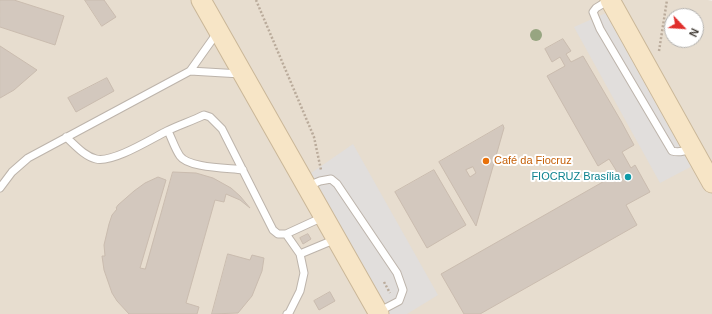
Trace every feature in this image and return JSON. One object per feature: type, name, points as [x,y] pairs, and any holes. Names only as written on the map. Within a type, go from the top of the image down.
[{"type":"street","points":[[201,0],[379,313]]},
{"type":"street","points":[[610,0],[712,183]]},
{"type":"lane","points":[[610,0],[596,8],[593,12],[600,29],[672,150],[683,152],[692,148]]},
{"type":"lane","points":[[0,188],[12,172],[28,158],[190,70],[218,30]]},
{"type":"lane","points":[[190,70],[243,75]]},
{"type":"lane","points":[[66,137],[90,157],[97,160],[119,156],[168,131],[204,116],[210,117],[222,129],[272,230],[278,234],[286,234],[325,216]]},
{"type":"lane","points":[[168,131],[180,157],[188,162],[197,165],[243,170]]},
{"type":"lane","points":[[308,186],[320,181],[330,180],[337,184],[397,273],[403,290],[398,302],[379,313]]},
{"type":"lane","points":[[286,234],[300,254],[304,273],[300,291],[287,314]]},
{"type":"lane","points":[[300,254],[337,238]]},
{"type":"path","points":[[256,0],[314,137],[322,171]]},
{"type":"path","points":[[654,79],[667,0]]},
{"type":"path","points":[[381,277],[392,297]]},
{"type":"shaded area","points":[[0,0],[712,1],[712,314],[0,314]]},
{"type":"shaded area","points":[[615,9],[700,162],[660,183],[574,27]]},
{"type":"shaded area","points":[[353,144],[438,295],[407,314],[373,314],[301,180]]},
{"type":"building","points":[[0,0],[14,0],[64,16],[55,45],[0,27]]},
{"type":"building","points":[[85,0],[104,0],[116,17],[102,26]]},
{"type":"building","name":"FIOCRUZ Brasília","points":[[563,39],[571,51],[566,54],[571,62],[583,56],[621,121],[634,145],[622,152],[631,168],[635,165],[650,192],[626,205],[637,225],[480,314],[464,314],[441,274],[608,179],[619,175],[609,159],[598,166],[547,76],[565,66],[560,57],[552,62],[545,49]]},
{"type":"building","points":[[0,46],[37,70],[14,90],[0,98]]},
{"type":"building","points":[[107,78],[114,91],[76,112],[68,98]]},
{"type":"building","points":[[503,125],[504,128],[476,226],[439,162]],"holes":[[[473,167],[476,173],[470,177],[466,170]]]},
{"type":"building","points":[[434,170],[466,225],[427,248],[395,192]]},
{"type":"building","points":[[173,172],[196,173],[213,178],[231,188],[250,208],[240,200],[226,194],[224,202],[215,200],[186,303],[199,307],[197,314],[129,314],[112,293],[104,270],[102,256],[105,256],[104,245],[109,224],[118,205],[134,191],[145,183],[158,177],[166,180],[140,268],[145,269]]},
{"type":"building","points":[[308,234],[311,239],[303,244],[300,238]]},
{"type":"building","points":[[228,254],[250,260],[252,255],[264,258],[262,271],[252,296],[238,313],[212,314]]},
{"type":"building","points":[[330,292],[335,301],[319,310],[314,301]]},
{"type":"place","name":"Café da Fiocruz","points":[[486,161]]},
{"type":"place","name":"FIOCRUZ Brasília","points":[[628,177]]}]
